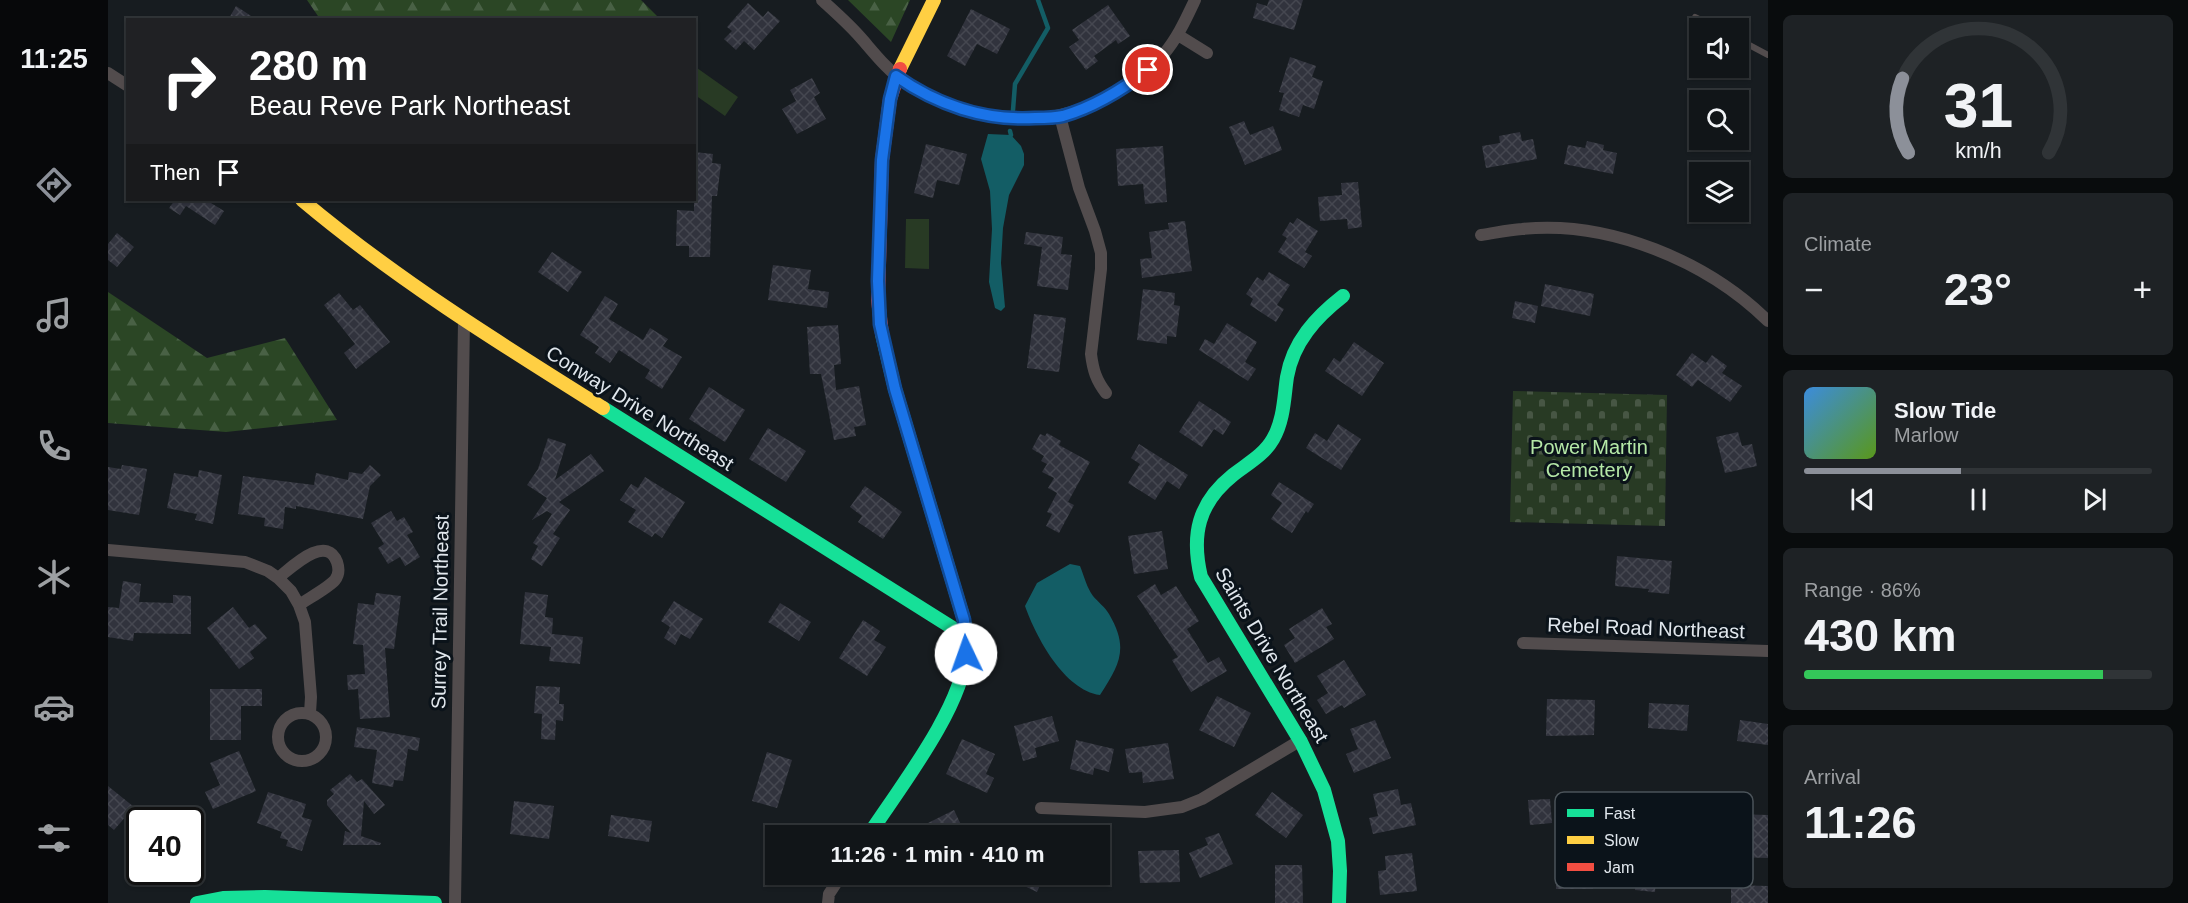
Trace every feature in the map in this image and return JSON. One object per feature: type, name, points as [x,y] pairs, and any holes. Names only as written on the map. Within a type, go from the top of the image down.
[{"type":"street","points":[[822,0],[896,76],[950,105],[974,113],[1009,119],[1060,117],[1102,101],[1126,87],[1164,55],[1178,35],[1195,0]]},
{"type":"street","points":[[874,825],[939,727],[956,694],[963,671],[967,637],[964,620],[895,389],[880,324],[878,300],[882,160],[890,99],[896,76],[934,0]]},
{"type":"street","points":[[1178,35],[1207,53]]},
{"type":"street","points":[[108,73],[126,85]]},
{"type":"street","points":[[1060,117],[1079,188],[1101,253],[1092,367],[1097,381],[1106,393]]},
{"type":"street","name":"Conway Drive Northeast","points":[[303,201],[350,240],[464,321],[967,637]]},
{"type":"street","points":[[1481,235],[1523,228],[1558,228],[1612,236],[1674,257],[1728,286],[1768,321]]},
{"type":"street","name":"Saints Drive Northeast","points":[[1339,903],[1341,872],[1336,825],[1321,779],[1301,740],[1201,577],[1195,551],[1197,525],[1207,504],[1231,476],[1256,459],[1272,440],[1281,417],[1289,367],[1297,345],[1326,309],[1343,296]]},
{"type":"street","name":"Surrey Trail Northeast","points":[[455,903],[464,321]]},
{"type":"street","points":[[108,550],[246,562],[279,578],[291,591],[305,622],[311,697],[310,713]]},
{"type":"street","points":[[279,578],[311,553],[321,550],[329,552],[336,559],[339,570],[335,580],[299,605]]},
{"type":"street","name":"Rebel Road Northeast","points":[[1523,643],[1768,651]]},
{"type":"street","points":[[300,712],[310,713],[324,726],[327,735],[326,745],[314,759],[304,762],[286,756],[280,748],[279,729],[291,715],[300,712]]},
{"type":"street","points":[[1041,808],[1145,812],[1171,810],[1202,799],[1301,740]]},
{"type":"street","points":[[828,903],[828,894],[834,885]]},
{"type":"street","points":[[197,903],[223,898],[265,897],[435,903]]},
{"type":"lane","points":[[1749,45],[1768,55]]},
{"type":"green space","points":[[307,0],[641,0],[659,18],[319,18]]},
{"type":"green space","points":[[848,0],[910,0],[891,42]]},
{"type":"green space","points":[[697,68],[738,97],[725,116],[696,96]]},
{"type":"green space","points":[[906,219],[929,219],[929,269],[905,268]]},
{"type":"green space","points":[[108,292],[207,358],[285,338],[337,420],[226,432],[108,423]]},
{"type":"green space","name":"Power Martin Cemetery","points":[[1513,391],[1667,395],[1665,526],[1510,522]]},
{"type":"water","points":[[988,134],[1011,135],[1021,146],[1024,154],[1024,165],[1009,195],[1003,228],[1001,263],[1005,307],[1001,311],[995,308],[989,282],[992,229],[990,191],[981,159]]},
{"type":"water","points":[[1070,564],[1080,566],[1087,586],[1106,609],[1119,637],[1120,656],[1113,674],[1100,695],[1087,691],[1063,673],[1036,632],[1025,606],[1037,583]]},
{"type":"building","points":[[1269,0],[1303,0],[1294,30],[1253,18],[1257,3],[1267,6]]},
{"type":"building","points":[[748,3],[763,17],[768,11],[780,21],[754,50],[744,41],[736,50],[724,39],[732,31],[727,27]]},
{"type":"building","points":[[1108,5],[1130,36],[1118,44],[1116,40],[1094,56],[1098,61],[1086,70],[1069,47],[1079,40],[1072,30]]},
{"type":"building","points":[[236,6],[254,18],[229,18]]},
{"type":"building","points":[[971,9],[1010,29],[997,54],[977,44],[965,66],[947,56]]},
{"type":"building","points":[[1290,57],[1316,66],[1312,77],[1323,81],[1314,109],[1303,105],[1299,117],[1279,110],[1284,93],[1279,92]]},
{"type":"building","points":[[812,78],[820,93],[814,97],[826,119],[797,134],[782,109],[796,101],[790,90]]},
{"type":"building","points":[[1244,121],[1250,135],[1273,126],[1282,150],[1245,165],[1229,127]]},
{"type":"building","points":[[1520,132],[1522,141],[1533,139],[1537,159],[1486,168],[1482,146],[1500,143],[1499,136]]},
{"type":"building","points":[[1587,141],[1604,145],[1603,150],[1617,153],[1613,174],[1564,164],[1568,145],[1585,148]]},
{"type":"building","points":[[926,144],[967,154],[959,185],[937,180],[933,198],[914,193]]},
{"type":"building","points":[[1163,146],[1167,202],[1145,204],[1143,184],[1118,186],[1116,149]]},
{"type":"building","points":[[696,152],[713,154],[712,163],[721,164],[717,196],[712,196],[710,257],[689,257],[689,246],[676,246],[677,210],[694,211]]},
{"type":"building","points":[[1358,182],[1362,227],[1348,229],[1347,219],[1320,221],[1318,197],[1342,195],[1341,183]]},
{"type":"building","points":[[174,201],[208,201],[224,211],[215,225],[186,206],[180,215],[169,208]]},
{"type":"building","points":[[1297,218],[1318,231],[1305,252],[1312,256],[1304,268],[1278,252],[1287,238],[1282,235],[1290,222],[1293,224]]},
{"type":"building","points":[[1185,221],[1192,271],[1142,278],[1140,259],[1152,258],[1149,232],[1169,229],[1168,223]]},
{"type":"building","points":[[1026,232],[1063,237],[1061,254],[1072,255],[1068,290],[1037,286],[1042,247],[1024,244]]},
{"type":"building","points":[[117,233],[134,247],[117,267],[108,260],[108,244]]},
{"type":"building","points":[[552,252],[582,272],[568,292],[538,272]]},
{"type":"building","points":[[773,265],[811,270],[808,289],[829,292],[827,308],[768,300]]},
{"type":"building","points":[[1269,272],[1290,285],[1277,305],[1284,309],[1276,322],[1250,305],[1253,299],[1246,294],[1257,277],[1263,281]]},
{"type":"building","points":[[1545,284],[1594,294],[1590,316],[1541,306]]},
{"type":"building","points":[[1143,289],[1175,293],[1174,305],[1180,306],[1176,337],[1167,336],[1167,344],[1137,340]]},
{"type":"building","points":[[339,293],[353,310],[360,305],[390,342],[356,369],[344,353],[355,344],[324,305]]},
{"type":"building","points":[[605,296],[618,304],[609,319],[643,340],[650,328],[668,339],[663,346],[682,357],[662,389],[645,378],[650,370],[619,350],[610,363],[595,353],[599,347],[580,335]]},
{"type":"building","points":[[1515,301],[1538,306],[1535,323],[1512,318]]},
{"type":"building","points":[[1034,314],[1066,318],[1059,372],[1027,368]]},
{"type":"building","points":[[1227,323],[1257,342],[1245,362],[1256,369],[1248,381],[1199,350],[1205,339],[1214,344]]},
{"type":"building","points":[[838,325],[841,364],[834,365],[836,390],[859,386],[866,425],[854,427],[856,436],[834,440],[821,374],[810,374],[807,327]]},
{"type":"building","points":[[1354,342],[1384,363],[1362,396],[1325,371],[1334,358],[1340,362]]},
{"type":"building","points":[[1692,353],[1706,363],[1712,355],[1727,366],[1722,373],[1742,386],[1730,402],[1698,380],[1692,387],[1676,375]]},
{"type":"building","points":[[709,387],[745,410],[725,442],[689,419]]},
{"type":"building","points":[[1199,401],[1231,422],[1223,435],[1214,429],[1202,447],[1179,432]]},
{"type":"building","points":[[1338,424],[1361,439],[1341,470],[1306,448],[1315,433],[1327,441]]},
{"type":"building","points":[[768,428],[806,451],[786,482],[749,459]]},
{"type":"building","points":[[1738,432],[1742,446],[1752,444],[1757,466],[1725,473],[1716,437]]},
{"type":"building","points":[[1047,433],[1061,441],[1059,445],[1090,462],[1068,502],[1074,505],[1059,533],[1046,526],[1052,514],[1047,512],[1057,493],[1048,488],[1054,478],[1042,472],[1047,464],[1041,461],[1044,456],[1032,449],[1040,434],[1045,436]]},
{"type":"building","points":[[548,438],[566,444],[555,480],[591,454],[604,471],[559,502],[570,510],[553,534],[560,538],[542,566],[531,559],[538,546],[533,543],[552,514],[547,511],[532,520],[547,498],[527,485],[538,469]]},
{"type":"building","points":[[1139,444],[1188,475],[1179,489],[1167,481],[1155,500],[1128,483],[1140,464],[1131,458]]},
{"type":"building","points":[[122,465],[147,469],[139,515],[108,510],[108,467],[121,469]]},
{"type":"building","points":[[370,465],[381,475],[370,486],[363,519],[296,506],[296,509],[285,507],[283,529],[264,526],[265,518],[238,514],[243,476],[314,485],[316,473],[348,480],[349,472],[362,474]]},
{"type":"building","points":[[199,470],[222,475],[213,524],[195,520],[197,514],[167,508],[174,473],[198,477]]},
{"type":"building","points":[[645,477],[685,502],[662,538],[655,533],[652,537],[628,522],[636,510],[620,500],[631,484],[638,488]]},
{"type":"building","points":[[1279,482],[1314,504],[1308,513],[1306,511],[1292,533],[1271,519],[1282,503],[1271,495]]},
{"type":"building","points":[[865,486],[902,512],[883,539],[858,522],[862,516],[850,507]]},
{"type":"building","points":[[391,511],[397,521],[404,517],[413,532],[407,535],[420,557],[405,566],[400,557],[388,564],[378,548],[384,544],[371,523]]},
{"type":"building","points":[[1162,531],[1168,569],[1134,574],[1128,536]]},
{"type":"building","points":[[1617,556],[1672,561],[1669,594],[1648,592],[1649,589],[1615,586]]},
{"type":"building","points":[[123,581],[141,584],[139,602],[173,603],[173,595],[191,596],[191,634],[134,633],[133,641],[108,637],[108,607],[119,608]]},
{"type":"building","points":[[1155,584],[1161,595],[1176,586],[1199,621],[1187,629],[1208,663],[1219,657],[1227,671],[1191,692],[1172,660],[1178,657],[1137,596]]},
{"type":"building","points":[[525,592],[548,595],[545,617],[553,618],[552,634],[583,637],[580,664],[549,661],[551,647],[520,644]]},
{"type":"building","points":[[376,593],[401,596],[394,649],[385,648],[390,717],[360,719],[358,689],[348,690],[347,675],[365,674],[363,645],[353,644],[358,603],[374,605]]},
{"type":"building","points":[[674,601],[703,619],[690,639],[681,634],[675,645],[664,638],[670,627],[661,621]]},
{"type":"building","points":[[780,603],[811,622],[799,641],[768,622]]},
{"type":"building","points":[[233,607],[249,628],[255,624],[267,638],[250,652],[254,658],[239,669],[207,628]]},
{"type":"building","points":[[1322,608],[1332,624],[1326,627],[1334,639],[1295,663],[1284,645],[1295,638],[1289,629]]},
{"type":"building","points":[[863,620],[880,631],[874,640],[886,647],[867,676],[839,658]]},
{"type":"building","points":[[1344,660],[1366,695],[1344,708],[1342,705],[1326,714],[1317,700],[1328,693],[1317,676]]},
{"type":"building","points":[[536,686],[560,687],[559,704],[564,704],[563,721],[556,720],[555,740],[541,739],[542,714],[534,713]]},
{"type":"building","points":[[210,689],[262,689],[262,706],[241,706],[241,740],[210,740]]},
{"type":"building","points":[[1217,696],[1251,713],[1234,747],[1199,730]]},
{"type":"building","points":[[1547,699],[1595,700],[1594,735],[1546,736]]},
{"type":"building","points":[[1649,703],[1689,705],[1687,731],[1648,728]]},
{"type":"building","points":[[1052,716],[1059,741],[1035,748],[1037,757],[1023,761],[1014,726]]},
{"type":"building","points":[[1375,720],[1391,758],[1354,773],[1346,754],[1358,749],[1350,729]]},
{"type":"building","points":[[1740,720],[1768,724],[1768,745],[1737,741]]},
{"type":"building","points":[[357,727],[420,738],[418,751],[408,749],[403,781],[394,780],[393,787],[372,783],[377,750],[354,747]]},
{"type":"building","points":[[962,739],[995,754],[986,774],[994,778],[987,793],[946,774]]},
{"type":"building","points":[[1076,740],[1114,749],[1109,772],[1094,768],[1093,775],[1070,769]]},
{"type":"building","points":[[1168,743],[1174,779],[1143,783],[1142,772],[1129,773],[1125,749]]},
{"type":"building","points":[[239,751],[256,791],[213,809],[205,792],[220,785],[210,763]]},
{"type":"building","points":[[767,752],[792,760],[777,808],[752,801]]},
{"type":"building","points":[[350,774],[357,782],[362,779],[385,805],[374,814],[364,801],[361,836],[381,843],[380,845],[343,845],[345,831],[351,833],[327,805],[327,800],[334,794],[330,790]]},
{"type":"building","points":[[108,786],[134,807],[126,807],[126,816],[114,830],[108,825]]},
{"type":"building","points":[[1398,789],[1401,805],[1411,803],[1416,825],[1373,834],[1369,818],[1378,816],[1373,794]]},
{"type":"building","points":[[268,792],[306,804],[302,817],[312,820],[302,851],[286,846],[288,840],[280,838],[282,832],[257,823]]},
{"type":"building","points":[[1272,792],[1303,815],[1286,838],[1255,815]]},
{"type":"building","points":[[1550,799],[1552,823],[1530,825],[1528,800]]},
{"type":"building","points":[[514,801],[554,806],[549,839],[510,834]]},
{"type":"building","points":[[954,810],[961,825],[926,825]]},
{"type":"building","points":[[611,815],[652,821],[649,842],[608,836]]},
{"type":"building","points":[[1753,815],[1768,815],[1768,858],[1753,858]]},
{"type":"building","points":[[1219,833],[1233,864],[1200,878],[1189,853],[1208,845],[1205,838]]},
{"type":"building","points":[[1179,850],[1180,882],[1140,883],[1138,851]]},
{"type":"building","points":[[1412,853],[1417,891],[1380,895],[1378,871],[1386,870],[1385,856]]},
{"type":"building","points":[[1275,865],[1302,865],[1303,903],[1275,903]]},
{"type":"building","points":[[1022,885],[1040,885],[1037,892]]},
{"type":"building","points":[[1768,886],[1768,903],[1731,903],[1731,888]]},
{"type":"building","points":[[1556,888],[1593,888],[1593,889]]},
{"type":"building","points":[[1635,888],[1655,888],[1655,892],[1635,890]]},
{"type":"waterway","points":[[1013,110],[1015,84],[1048,28],[1038,0]]},
{"type":"waterway","points":[[1010,131],[1011,135]]},
{"type":"traffic: fast","points":[[1339,903],[1338,841],[1324,790],[1301,742],[1201,577],[1197,547],[1200,521],[1212,497],[1233,475],[1260,455],[1277,432],[1290,364],[1300,342],[1315,322],[1343,296]]},
{"type":"traffic: fast","points":[[875,825],[942,723],[954,698],[966,653],[964,620],[895,389],[882,334]]},
{"type":"traffic: fast","points":[[603,408],[967,637]]},
{"type":"traffic: fast","points":[[197,903],[223,898],[265,897],[435,903]]},
{"type":"traffic: slow","points":[[900,69],[934,0]]},
{"type":"traffic: slow","points":[[303,201],[411,283],[603,408]]},
{"type":"traffic: jam","points":[[882,334],[878,300],[882,160],[890,99],[900,69]]},
{"type":"route","points":[[966,654],[967,637],[964,620],[895,389],[880,324],[878,281],[882,160],[890,99],[896,76],[950,105],[992,117],[1022,119],[1060,117],[1078,111],[1126,87],[1148,70]]}]
